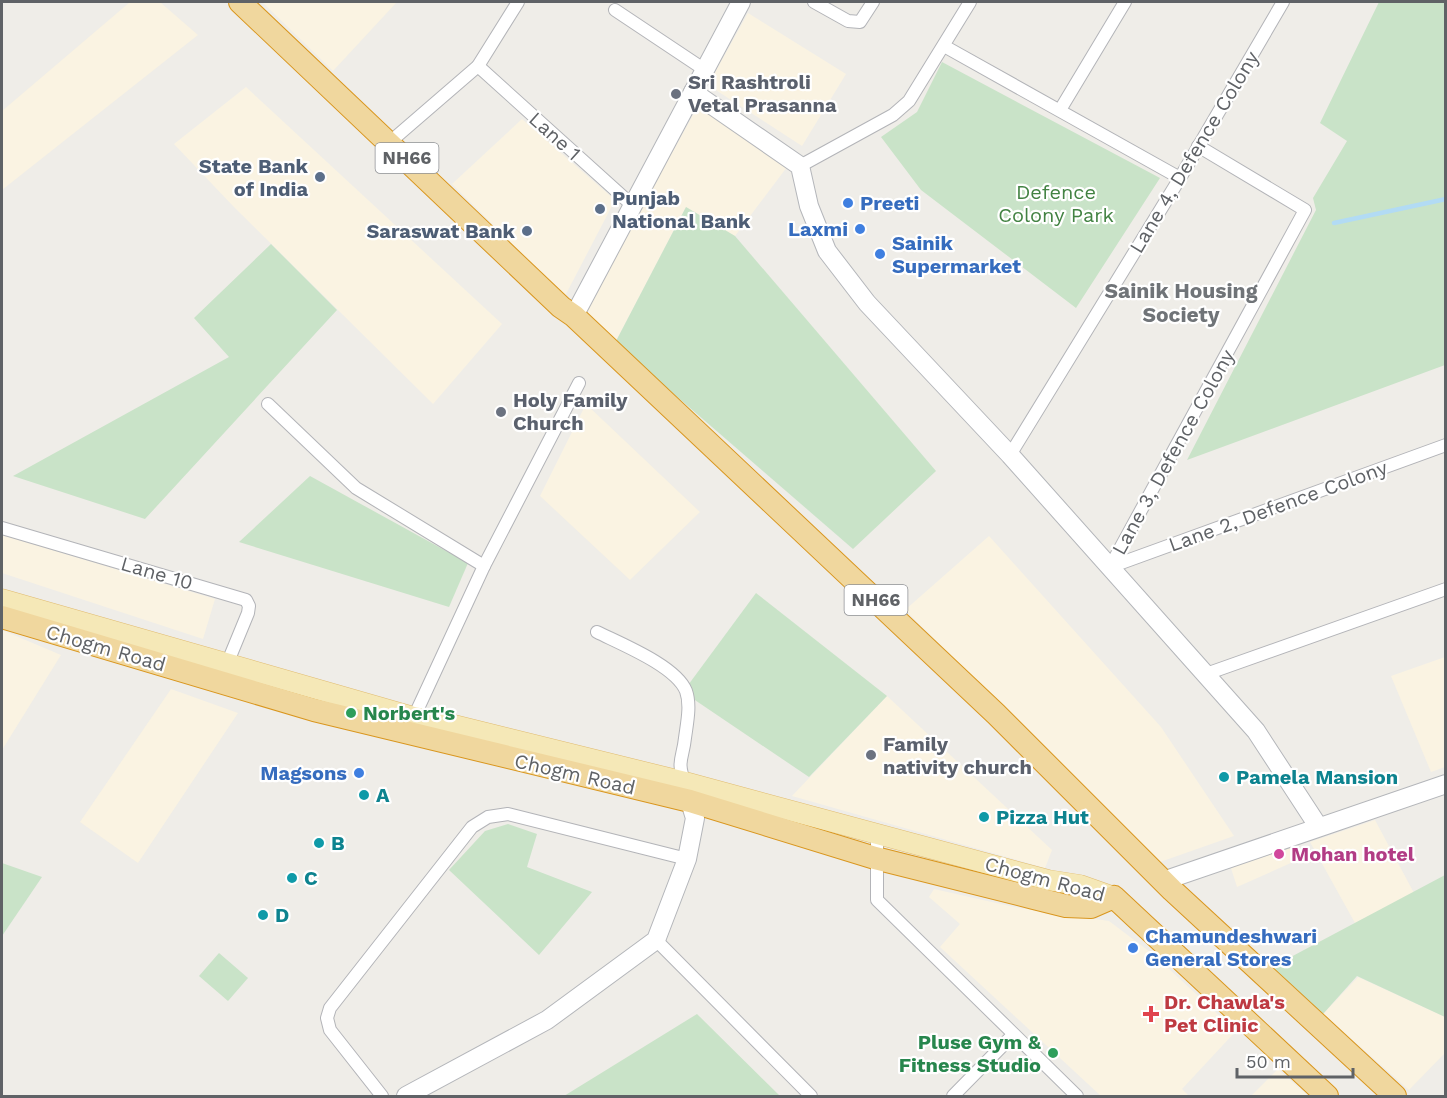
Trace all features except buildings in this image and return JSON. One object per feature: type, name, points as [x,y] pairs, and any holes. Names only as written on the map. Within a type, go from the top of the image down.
[{"type":"highway","name":"NH66","points":[[240,2],[390,142],[561,307],[574,316],[996,714],[1163,881],[1395,1096]]},
{"type":"highway","name":"Chogm Road","points":[[2,617],[314,710],[687,792],[875,858],[1066,906],[1091,907],[1114,897]]},
{"type":"highway","points":[[1114,897],[1327,1096]]},
{"type":"main road","name":"Chogm Road","points":[[2,599],[414,717],[450,724],[687,792],[878,835],[1048,880],[1080,885],[1114,897]]},
{"type":"street","points":[[390,142],[478,66],[518,2]]},
{"type":"street","points":[[574,316],[741,2]]},
{"type":"street","points":[[814,2],[848,21],[860,22],[873,2]]},
{"type":"street","points":[[800,166],[893,115],[909,101],[970,2]]},
{"type":"street","points":[[1060,110],[1125,2]]},
{"type":"street","name":"Lane 4, Defence Colony","points":[[1010,455],[1180,178],[1282,2]]},
{"type":"street","points":[[615,10],[705,70]]},
{"type":"street","points":[[944,46],[1180,178]]},
{"type":"street","name":"Lane 1","points":[[478,66],[633,206]]},
{"type":"street","points":[[693,92],[800,166],[809,206],[827,251],[867,303],[1010,455],[1256,730],[1318,826]]},
{"type":"street","name":"Lane 3, Defence Colony","points":[[1110,567],[1305,210],[1198,146]]},
{"type":"street","points":[[414,717],[484,566],[579,383]]},
{"type":"street","points":[[268,404],[356,488],[484,566]]},
{"type":"street","name":"Lane 2, Defence Colony","points":[[1110,567],[1446,445]]},
{"type":"street","name":"Lane 10","points":[[2,528],[246,600],[249,606],[248,613],[227,664]]},
{"type":"street","points":[[1206,674],[1446,589]]},
{"type":"street","points":[[406,1096],[547,1020],[656,940],[687,859],[695,818],[678,768],[685,744],[688,701],[679,680],[660,666],[597,632]]},
{"type":"street","points":[[1163,881],[1446,784]]},
{"type":"street","points":[[382,1096],[330,1030],[327,1018],[330,1008],[472,827],[488,817],[508,814],[687,859]]},
{"type":"street","points":[[878,835],[875,858],[877,900],[1012,1036],[1077,1096]]},
{"type":"street","points":[[656,940],[811,1096]]},
{"type":"street","points":[[953,1096],[1012,1036]]},
{"type":"shaded area","points":[[130,2],[160,2],[198,35],[2,190],[2,111]]},
{"type":"shaded area","points":[[262,2],[397,2],[333,71]]},
{"type":"shaded area","points":[[748,13],[846,74],[802,146],[708,85]]},
{"type":"shaded area","points":[[246,87],[502,324],[433,404],[233,206],[174,144]]},
{"type":"shaded area","points":[[698,106],[787,167],[735,236],[686,207],[615,343],[584,312]]},
{"type":"shaded area","points":[[522,119],[615,200],[565,296],[452,184]]},
{"type":"shaded area","points":[[586,404],[700,512],[630,580],[540,496]]},
{"type":"shaded area","points":[[2,535],[215,599],[203,639],[2,573]]},
{"type":"shaded area","points":[[989,536],[1161,727],[1234,836],[1160,862],[905,610]]},
{"type":"shaded area","points":[[2,630],[61,655],[2,750]]},
{"type":"shaded area","points":[[1445,657],[1445,767],[1431,772],[1391,676]]},
{"type":"shaded area","points":[[171,689],[238,713],[138,863],[80,822]]},
{"type":"shaded area","points":[[887,696],[1052,850],[1045,868],[792,796]]},
{"type":"shaded area","points":[[1375,820],[1414,893],[1355,923],[1310,842]]},
{"type":"shaded area","points":[[1298,845],[1302,858],[1237,887],[1231,868]]},
{"type":"shaded area","points":[[934,889],[1014,907],[1109,921],[1154,955],[1236,1031],[1182,1089],[1189,1096],[1101,1096],[940,947],[960,924],[929,897]]},
{"type":"shaded area","points":[[1358,977],[1445,1017],[1445,1053],[1409,1090],[1323,1014]]},
{"type":"shaded area","points":[[1278,1069],[1308,1096],[1251,1096]]},
{"type":"green space","points":[[1379,2],[1445,2],[1445,365],[1187,460],[1316,210],[1313,198],[1347,141],[1320,123]]},
{"type":"green space","name":"Defence Colony Park","points":[[942,62],[1160,178],[1076,308],[921,190],[881,137],[917,112]]},
{"type":"green space","points":[[686,207],[735,236],[936,471],[853,549],[615,343]]},
{"type":"green space","points":[[271,244],[337,310],[145,519],[13,476],[229,357],[194,318]]},
{"type":"green space","points":[[310,476],[468,563],[449,607],[239,542]]},
{"type":"green space","points":[[756,593],[887,696],[809,777],[683,692]]},
{"type":"green space","points":[[508,824],[537,834],[527,867],[592,892],[539,955],[449,870],[485,831]]},
{"type":"green space","points":[[2,863],[42,877],[2,936]]},
{"type":"green space","points":[[1445,875],[1445,1017],[1357,976],[1323,1014],[1272,967]]},
{"type":"green space","points":[[219,953],[248,978],[228,1001],[199,976]]},
{"type":"green space","points":[[697,1014],[780,1096],[564,1096]]},
{"type":"waterway","points":[[1334,223],[1446,199]]},
{"type":"place","name":"Sri Rashtroli Vetal Prasanna","points":[[676,94]]},
{"type":"place","name":"State Bank of India","points":[[320,177]]},
{"type":"place","name":"Preeti","points":[[848,203]]},
{"type":"place","name":"Punjab National Bank","points":[[600,209]]},
{"type":"place","name":"Laxmi","points":[[860,229]]},
{"type":"place","name":"Saraswat Bank","points":[[527,231]]},
{"type":"place","name":"Sainik Supermarket","points":[[880,254]]},
{"type":"place","name":"Holy Family Church","points":[[501,412]]},
{"type":"place","name":"Norbert's","points":[[351,713]]},
{"type":"place","name":"Family nativity church","points":[[871,755]]},
{"type":"place","name":"Magsons","points":[[359,773]]},
{"type":"place","name":"Pamela Mansion","points":[[1224,777]]},
{"type":"place","name":"A","points":[[364,795]]},
{"type":"place","name":"Pizza Hut","points":[[984,817]]},
{"type":"place","name":"B","points":[[319,843]]},
{"type":"place","name":"Mohan hotel","points":[[1279,854]]},
{"type":"place","name":"C","points":[[292,878]]},
{"type":"place","name":"D","points":[[263,915]]},
{"type":"place","name":"Chamundeshwari General Stores","points":[[1133,948]]},
{"type":"place","name":"Dr. Chawla's Pet Clinic","points":[[1151,1014]]},
{"type":"place","name":"Pluse Gym & Fitness Studio","points":[[1053,1053]]},
{"type":"district","name":"Sainik Housing Society","points":[[1181,303]]}]
